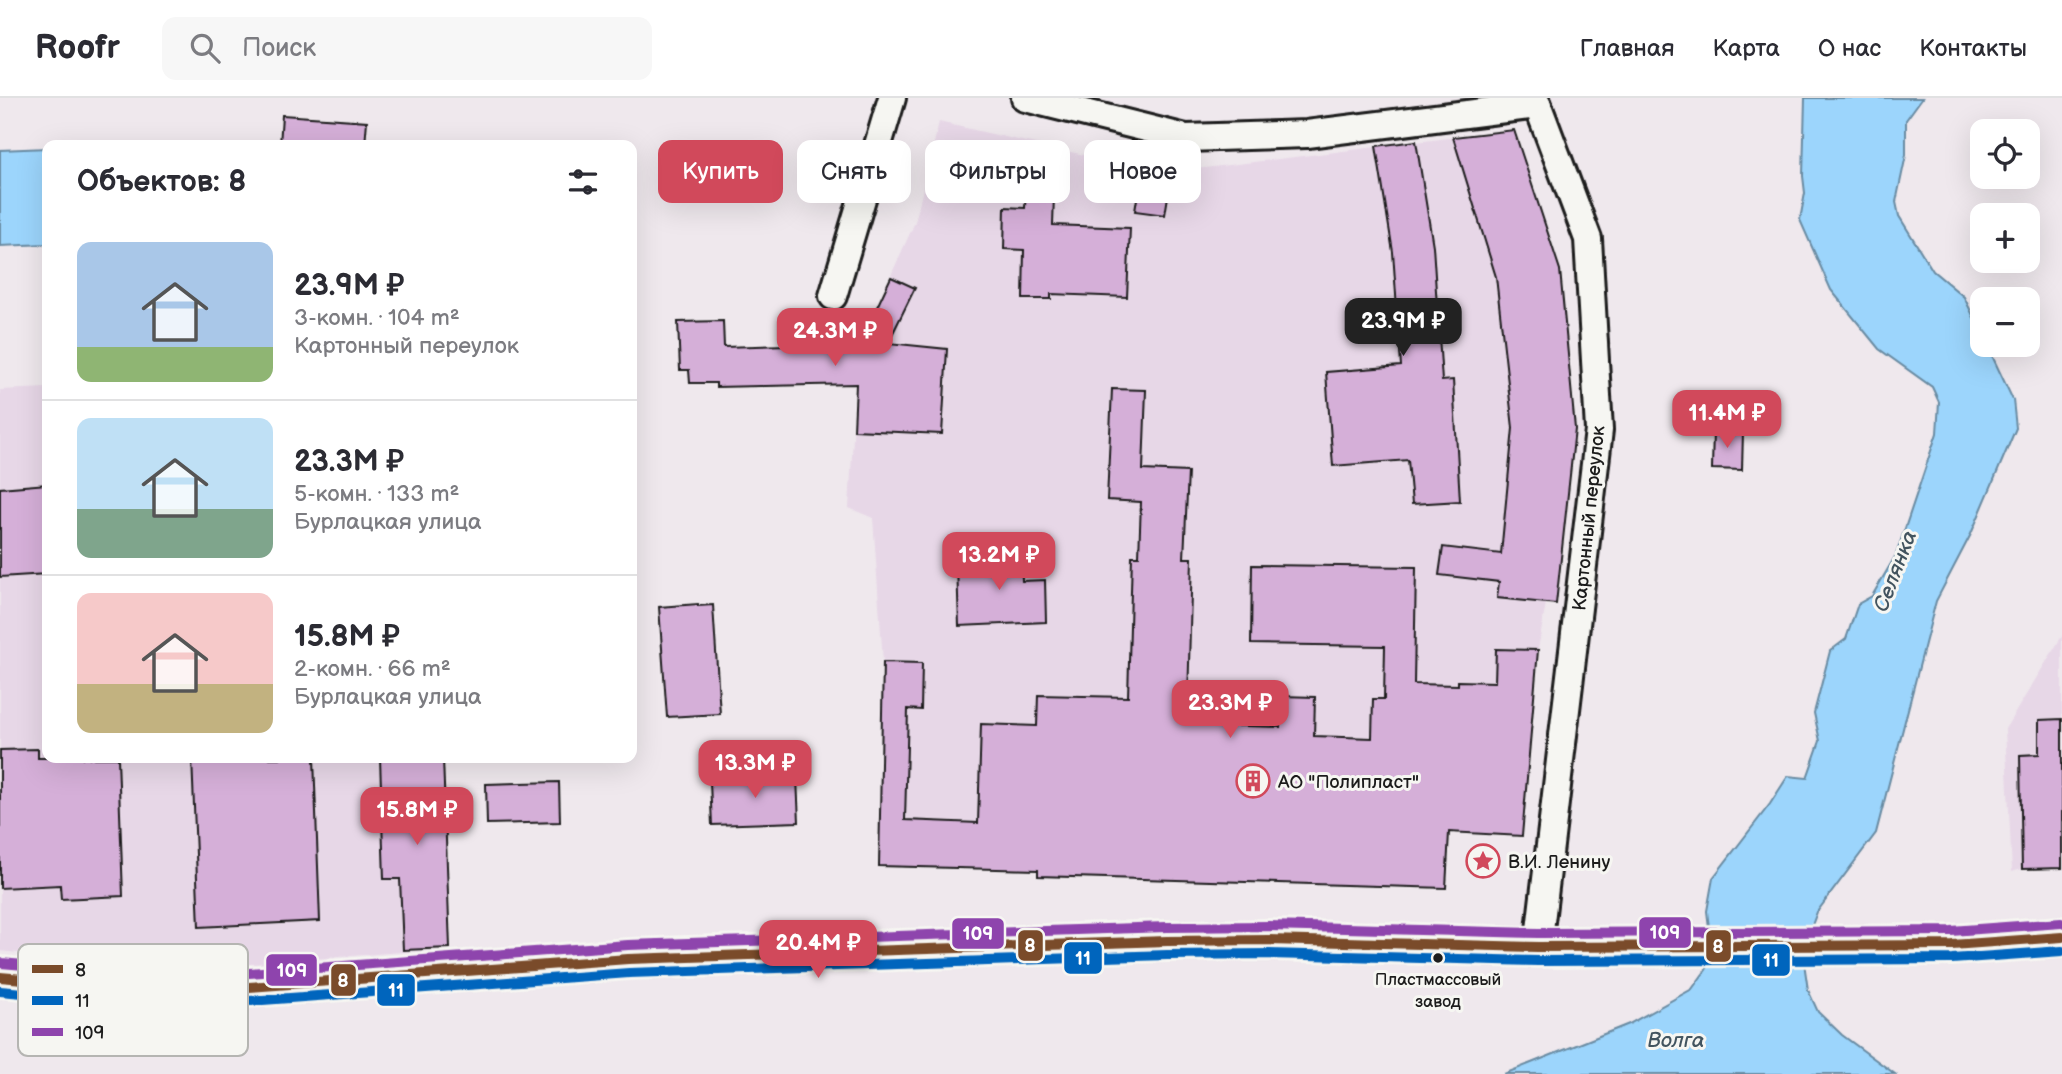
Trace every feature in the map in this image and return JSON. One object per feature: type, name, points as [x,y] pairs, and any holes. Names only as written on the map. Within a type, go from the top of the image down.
[{"type":"main road","points":[[248,987],[628,959],[1125,942],[1269,940],[1538,947],[1952,945],[2062,937]]},
{"type":"main road","points":[[0,977],[18,979]]},
{"type":"street","points":[[833,296],[892,98]]},
{"type":"street","points":[[1025,98],[1186,138],[1307,134],[1537,102]]},
{"type":"street","name":"Картонный переулок","points":[[1537,102],[1588,239],[1599,430],[1538,947]]},
{"type":"shaded area","points":[[939,122],[1018,140],[935,140]]},
{"type":"shaded area","points":[[1514,130],[1560,270],[1565,515],[1556,604],[1546,603],[1538,650],[1522,836],[1449,832],[1446,888],[1038,876],[1037,870],[879,866],[883,662],[873,518],[849,508],[860,344],[915,222],[925,180],[925,203],[1070,203],[1070,152],[1084,155],[1084,203],[1201,203],[1201,168]]},
{"type":"shaded area","points":[[42,388],[42,763],[443,763],[450,948],[248,964],[248,944],[18,944],[18,953],[0,951],[0,390]]},
{"type":"shaded area","points":[[2062,636],[2062,868],[2022,869],[2012,872],[2005,729]]},
{"type":"water","points":[[1805,98],[1922,98],[1906,120],[1906,155],[1896,202],[1899,216],[1933,271],[1964,297],[1970,309],[1970,357],[1993,357],[2013,400],[2016,428],[1971,534],[1936,601],[1876,833],[1817,912],[1808,936],[1804,963],[1808,990],[1818,1012],[1842,1035],[1895,1074],[1504,1074],[1629,1024],[1692,989],[1713,960],[1707,911],[1713,878],[1788,776],[1807,778],[1820,741],[1814,713],[1830,651],[1846,639],[1858,604],[1872,596],[1896,555],[1937,433],[1939,402],[1932,387],[1879,349],[1831,290],[1800,220],[1805,193]]},
{"type":"water","points":[[42,148],[42,244],[0,246],[0,150]]},
{"type":"building","points":[[282,115],[367,121],[365,140],[280,140]]},
{"type":"building","points":[[1514,130],[1560,270],[1575,429],[1556,604],[1497,598],[1499,582],[1439,575],[1443,547],[1501,554],[1513,428],[1496,277],[1453,137]]},
{"type":"building","points":[[1416,141],[1433,246],[1442,381],[1453,380],[1460,501],[1412,504],[1408,460],[1333,466],[1326,372],[1401,366],[1393,252],[1376,146]]},
{"type":"building","points":[[1025,203],[1054,203],[1053,225],[1130,228],[1127,297],[1051,294],[1051,299],[1023,299],[1024,250],[1004,249],[1005,207],[1025,208]]},
{"type":"building","points":[[1136,203],[1167,203],[1165,215],[1135,211]]},
{"type":"building","points":[[891,277],[915,288],[888,343],[947,349],[942,434],[854,430],[856,384],[716,387],[716,383],[690,383],[689,370],[680,370],[678,322],[723,321],[724,347],[820,344],[820,339],[862,339]]},
{"type":"building","name":"АО \"Полипласт\"","points":[[1112,389],[1146,390],[1143,470],[1188,472],[1184,558],[1192,558],[1188,699],[1213,700],[1212,725],[1280,727],[1281,696],[1315,697],[1314,736],[1372,738],[1373,699],[1384,699],[1385,646],[1251,644],[1252,565],[1416,567],[1414,684],[1495,682],[1496,649],[1538,650],[1522,836],[1449,832],[1446,888],[1038,876],[1038,870],[879,866],[883,662],[922,663],[921,710],[908,709],[905,820],[978,823],[981,724],[1037,726],[1038,695],[1128,697],[1132,556],[1139,556],[1141,502],[1107,500]]},
{"type":"building","points":[[1713,431],[1743,432],[1742,470],[1712,469]]},
{"type":"building","points":[[42,484],[42,574],[0,577],[0,488]]},
{"type":"building","points":[[1021,553],[1022,581],[1045,580],[1046,622],[959,626],[957,565],[972,565],[971,554]]},
{"type":"building","points":[[713,605],[720,714],[667,717],[659,607]]},
{"type":"building","points":[[2062,719],[2062,868],[2022,869],[2020,755],[2039,754],[2039,720]]},
{"type":"building","points":[[38,749],[38,758],[42,758],[42,763],[118,763],[123,896],[61,899],[60,885],[0,888],[0,750]]},
{"type":"building","points":[[192,763],[314,763],[320,921],[199,927]]},
{"type":"building","points":[[380,763],[443,763],[450,948],[403,950],[400,879],[384,879]]},
{"type":"building","points":[[772,773],[773,779],[797,778],[799,822],[712,825],[710,782],[734,781],[734,774]]},
{"type":"building","points":[[559,782],[560,822],[487,824],[486,784]]},
{"type":"transit line","name":"109","points":[[248,973],[628,945],[1167,927],[1269,926],[1538,933],[1951,931],[2061,923]]},
{"type":"transit line","name":"8","points":[[248,987],[628,959],[1167,941],[1269,940],[1538,947],[1952,945],[2062,937]]},
{"type":"transit line","name":"11","points":[[248,1001],[629,973],[1167,955],[1269,954],[1538,961],[1952,959],[2062,951]]},
{"type":"transit line","name":"109","points":[[1,963],[18,964]]},
{"type":"transit line","name":"8","points":[[0,977],[18,979]]},
{"type":"transit line","name":"11","points":[[0,991],[18,993]]},
{"type":"place","name":"АО \"Полипласт\"","points":[[1253,781]]},
{"type":"place","name":"В.И. Ленину","points":[[1483,861]]},
{"type":"place","name":"Пластмассовый завод","points":[[1438,958]]},
{"type":"water label","name":"Селянка","points":[[1895,571]]},
{"type":"water label","name":"Волга","points":[[1676,1040]]}]
